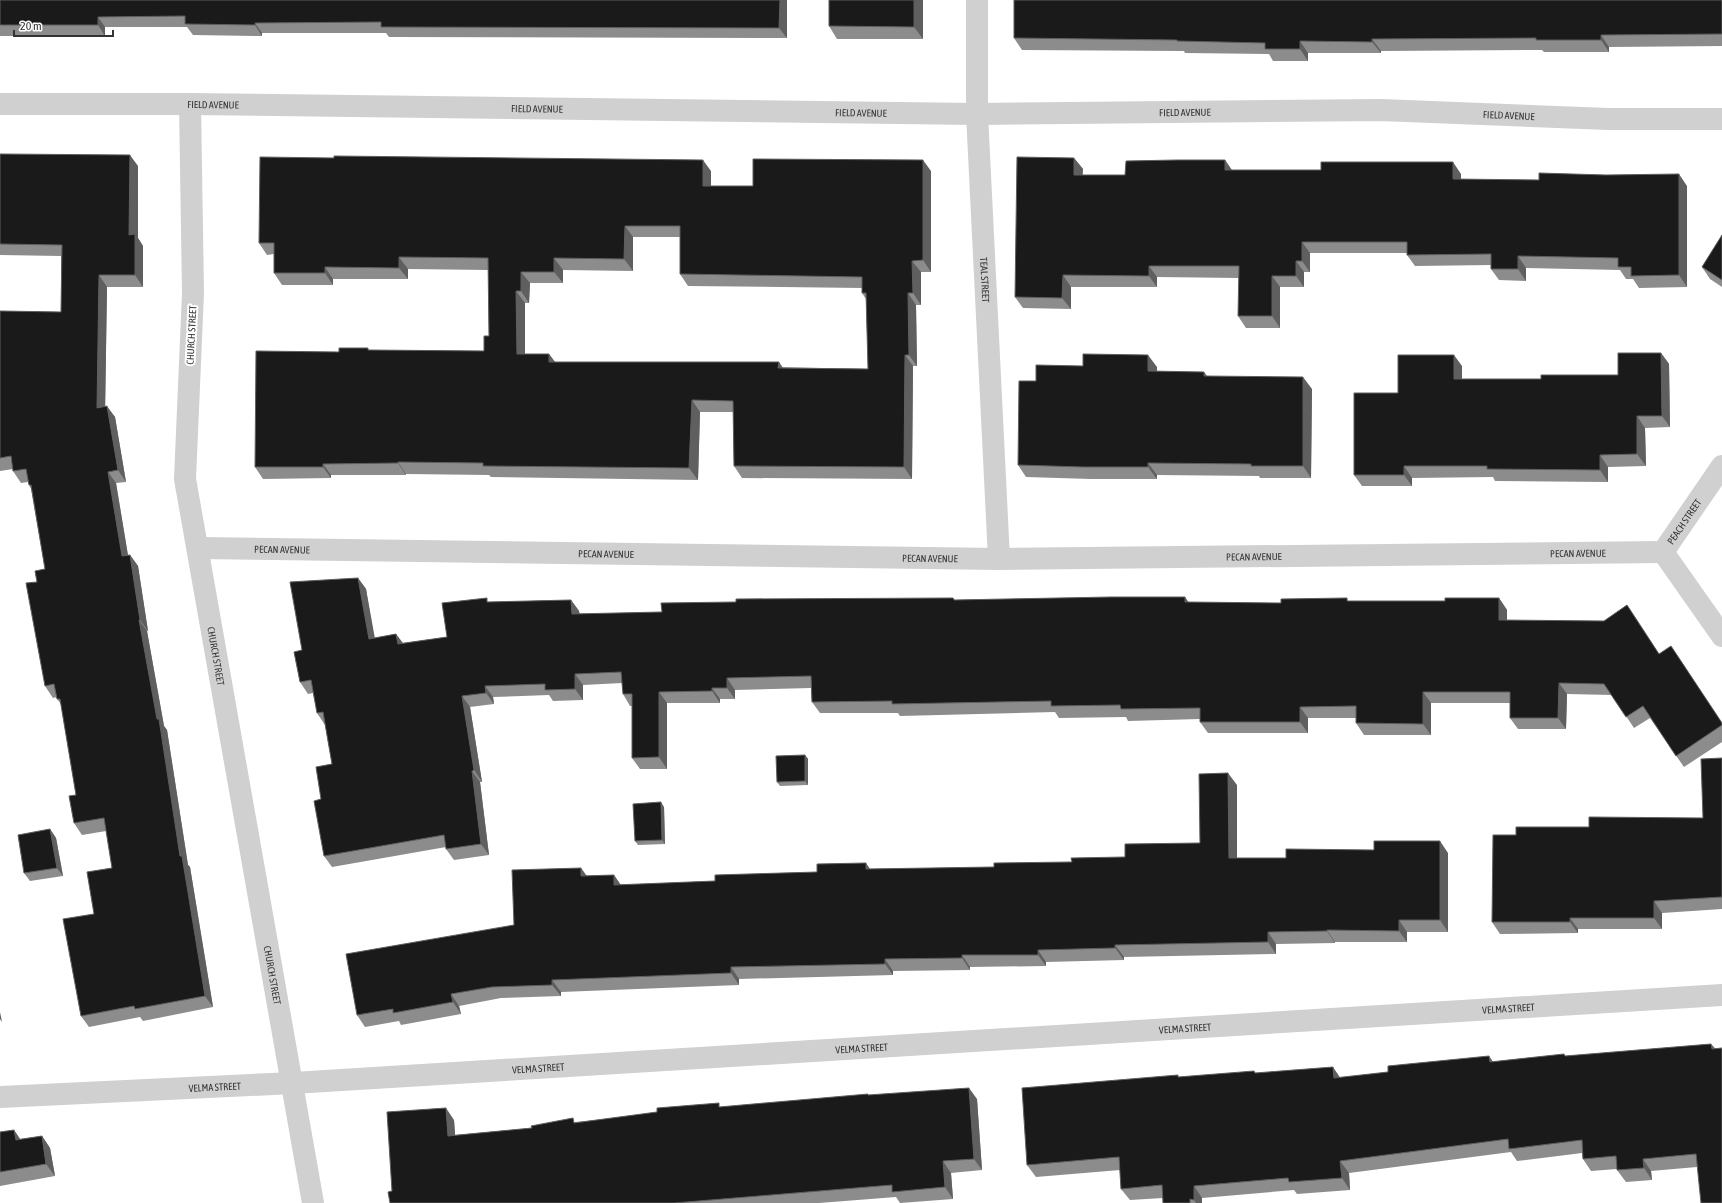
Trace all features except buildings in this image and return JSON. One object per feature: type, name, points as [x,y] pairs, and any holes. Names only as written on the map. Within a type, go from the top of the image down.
[{"type":"street","name":"TEAL STREET","points":[[977,0],[977,114],[999,559]]},
{"type":"street","name":"FIELD AVENUE","points":[[0,104],[190,104],[977,114],[1381,110],[1609,119],[1722,119]]},
{"type":"street","name":"CHURCH STREET","points":[[190,104],[193,293],[185,479],[313,1203]]},
{"type":"street","name":"PEACH STREET","points":[[1722,466],[1663,552],[1722,636]]},
{"type":"street","name":"PECAN AVENUE","points":[[198,548],[999,559],[1663,552]]},
{"type":"street","name":"VELMA STREET","points":[[0,1097],[293,1083],[1722,995]]}]
